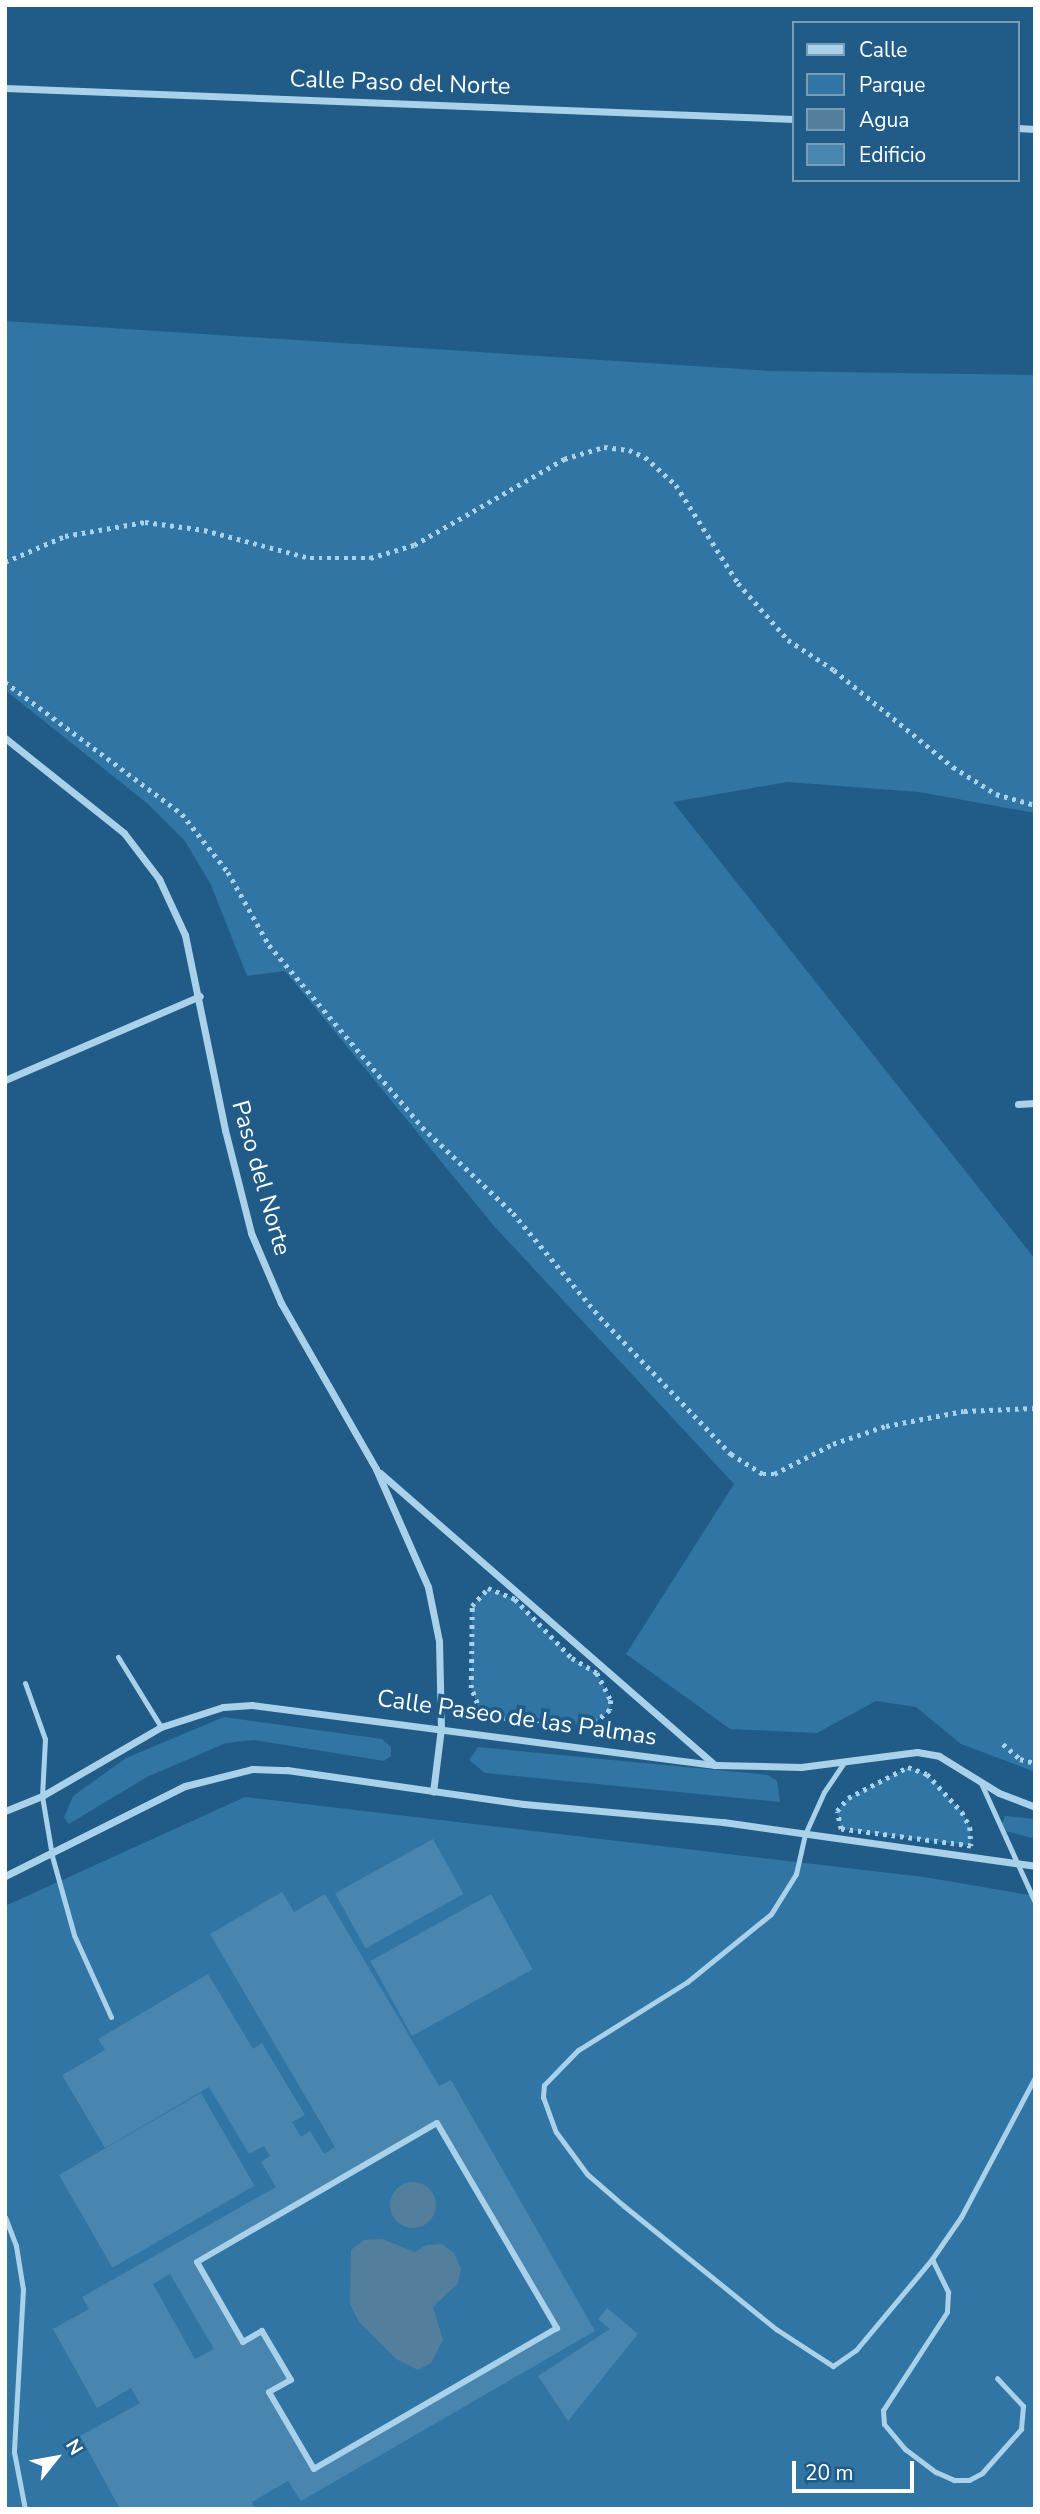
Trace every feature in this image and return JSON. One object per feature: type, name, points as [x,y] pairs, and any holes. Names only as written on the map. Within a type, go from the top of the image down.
[{"type":"street","name":"Calle Paso del Norte","points":[[5,88],[792,119]]},
{"type":"street","name":"Paso del Norte","points":[[5,738],[124,833],[152,870],[185,935],[200,996],[225,1130],[251,1233],[281,1303],[376,1469],[428,1587],[439,1641],[441,1728],[433,1792]]},
{"type":"street","points":[[5,1080],[200,996]]},
{"type":"street","points":[[1017,1104],[1035,1103]]},
{"type":"street","points":[[376,1469],[715,1765]]},
{"type":"street","name":"Calle Paseo de las Palmas","points":[[5,1811],[42,1796],[161,1727],[223,1707],[252,1705],[715,1765],[801,1767],[917,1752],[939,1756],[979,1780],[1035,1807]]},
{"type":"street","points":[[5,1876],[52,1856],[186,1786],[222,1774],[287,1770],[433,1792],[805,1834],[1035,1866]]},
{"type":"street","points":[[437,2123],[556,2328],[314,2469],[269,2392],[291,2380],[262,2331],[243,2342],[197,2262],[437,2123]]},
{"type":"lane","points":[[118,1657],[161,1727]]},
{"type":"lane","points":[[25,1683],[45,1739],[42,1796],[52,1856],[74,1936],[111,2017]]},
{"type":"lane","points":[[846,1760],[824,1792],[805,1834],[796,1874],[771,1914],[687,1982],[578,2050],[544,2085],[543,2097],[556,2132],[587,2174],[825,2365],[846,2361],[932,2259],[961,2217],[1035,2077]]},
{"type":"lane","points":[[979,1780],[1035,1902]]},
{"type":"lane","points":[[5,2217],[16,2245],[23,2289],[14,2452],[25,2509]]},
{"type":"lane","points":[[932,2259],[948,2292],[947,2312],[883,2410],[884,2424],[905,2449],[936,2472],[954,2480],[969,2480],[982,2473],[1021,2429],[1023,2406],[997,2378]]},
{"type":"path","points":[[5,562],[65,536],[145,522],[204,530],[310,558],[370,558],[414,545],[564,459],[604,447],[629,450],[645,457],[676,485],[738,583],[788,640],[834,670],[953,767],[996,794],[1035,805]]},
{"type":"path","points":[[5,682],[182,814],[228,872],[269,945],[430,1136],[513,1213],[600,1317],[731,1454],[763,1474],[774,1475],[833,1444],[886,1426],[964,1411],[1035,1408]]},
{"type":"path","points":[[488,1588],[515,1599],[538,1619],[572,1658],[597,1673],[611,1700],[610,1710],[597,1721],[581,1724],[497,1717],[487,1717],[480,1711],[471,1688],[472,1606],[488,1588]]},
{"type":"path","points":[[1003,1744],[1020,1759],[1035,1763]]},
{"type":"path","points":[[908,1768],[927,1774],[962,1812],[970,1827],[971,1846]]},
{"type":"green space","points":[[5,321],[770,371],[1035,375],[1035,813],[919,792],[787,782],[673,802],[1035,1259],[1035,1772],[961,1744],[916,1707],[876,1701],[817,1733],[730,1729],[626,1654],[734,1484],[494,1226],[285,971],[247,976],[211,885],[185,841],[148,804],[5,690]]},
{"type":"green space","points":[[488,1588],[515,1599],[572,1658],[597,1673],[611,1700],[610,1710],[597,1721],[581,1724],[487,1717],[480,1711],[471,1688],[472,1606]]},
{"type":"green space","points":[[224,1717],[382,1739],[391,1747],[391,1756],[384,1761],[254,1740],[226,1743],[147,1777],[69,1824],[64,1818],[73,1796],[126,1758]]},
{"type":"green space","points":[[478,1747],[768,1775],[777,1781],[780,1802],[485,1773],[469,1760]]},
{"type":"green space","points":[[908,1767],[927,1774],[962,1812],[970,1827],[971,1846],[841,1829],[837,1811],[848,1798]]},
{"type":"green space","points":[[245,1797],[924,1877],[1035,1896],[1035,2509],[5,2509],[5,1906]]},
{"type":"green space","points":[[1005,1816],[1035,1819],[1035,1839],[1006,1831],[1002,1824]]},
{"type":"water","points":[[413,2182],[430,2188],[436,2205],[430,2222],[413,2228],[396,2222],[390,2205],[396,2188]]},
{"type":"water","points":[[382,2239],[415,2252],[426,2245],[442,2244],[454,2253],[461,2269],[458,2283],[433,2307],[443,2340],[431,2363],[418,2370],[396,2359],[359,2322],[350,2304],[351,2250],[364,2240]]},
{"type":"building","points":[[433,1839],[464,1894],[366,1948],[335,1893]]},
{"type":"building","points":[[282,1892],[294,1912],[325,1894],[439,2086],[451,2080],[595,2331],[301,2501],[288,2481],[252,2502],[255,2509],[120,2509],[80,2436],[140,2403],[131,2388],[97,2408],[53,2329],[89,2309],[82,2297],[276,2187],[261,2162],[270,2156],[264,2146],[249,2154],[209,2087],[105,2148],[62,2075],[105,2050],[98,2039],[208,1974],[253,2049],[262,2043],[305,2115],[292,2122],[301,2137],[310,2131],[324,2154],[335,2147],[210,1934]],"holes":[[[437,2123],[557,2328],[314,2469],[269,2392],[291,2380],[262,2331],[243,2342],[197,2262]],[[170,2274],[214,2349],[195,2359],[153,2284]]]},
{"type":"building","points":[[491,1894],[533,1969],[412,2036],[370,1961]]},
{"type":"building","points":[[201,2093],[254,2186],[112,2268],[59,2175]]},
{"type":"building","points":[[607,2308],[638,2334],[568,2421],[538,2376],[610,2329],[598,2319]]}]
